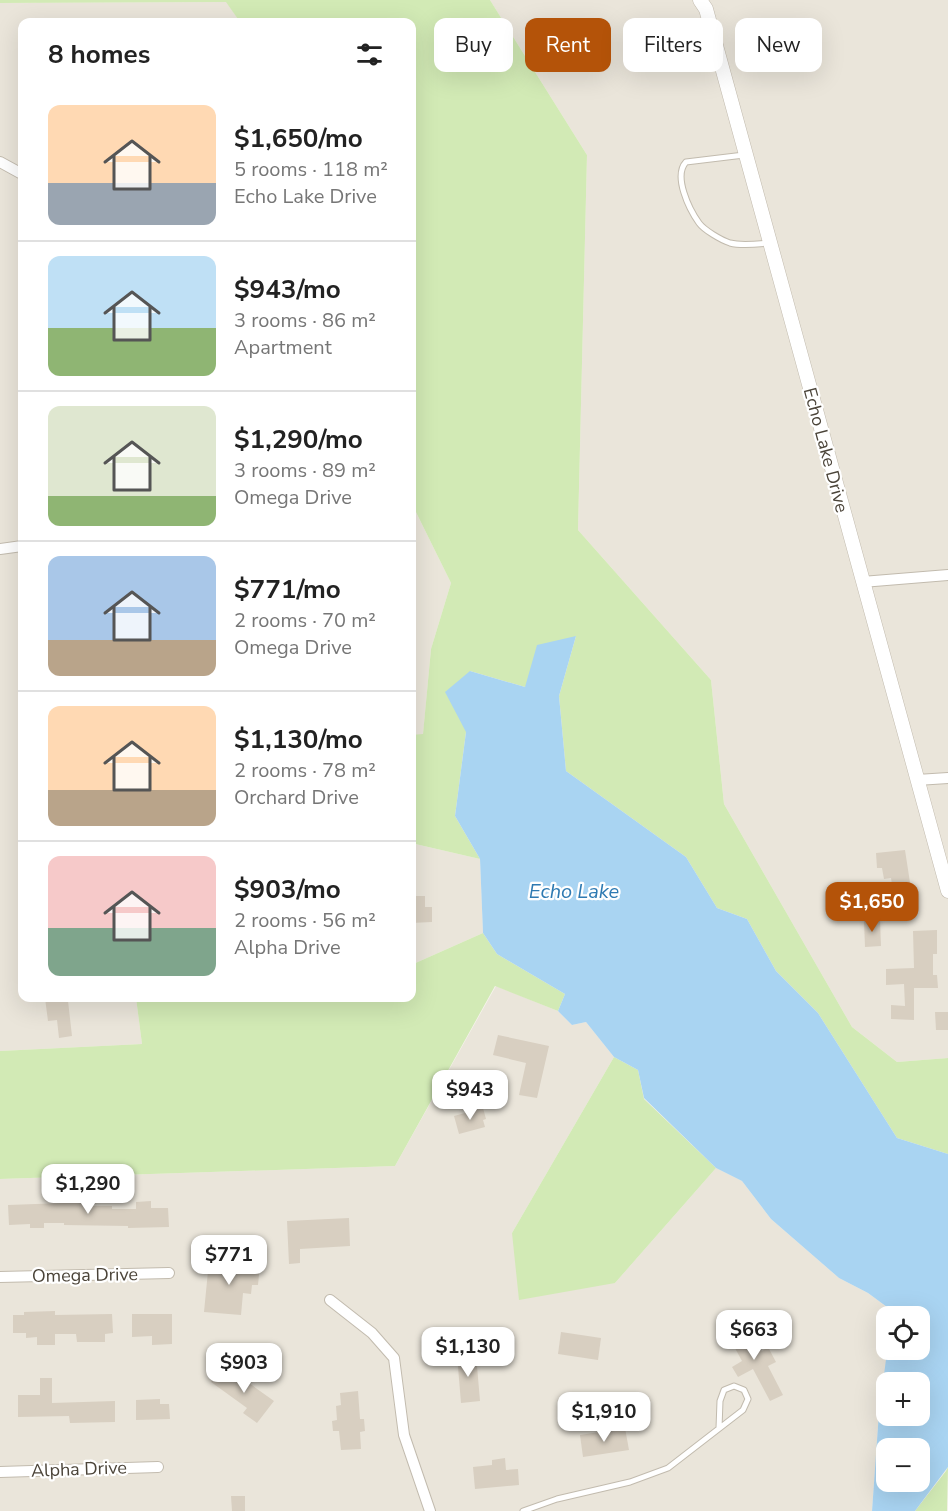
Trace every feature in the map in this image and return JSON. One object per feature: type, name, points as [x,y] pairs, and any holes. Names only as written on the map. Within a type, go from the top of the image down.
[{"type":"street","name":"Echo Lake Drive","points":[[703,4],[948,891]]},
{"type":"street","points":[[0,162],[18,172]]},
{"type":"street","points":[[0,549],[18,547]]},
{"type":"street","points":[[862,582],[948,575]]},
{"type":"street","points":[[917,780],[948,778]]},
{"type":"street","name":"Omega Drive","points":[[0,1277],[169,1273]]},
{"type":"street","points":[[330,1300],[372,1334],[394,1358],[404,1436],[430,1511]]},
{"type":"street","name":"Alpha Drive","points":[[0,1472],[158,1467]]},
{"type":"lane","points":[[746,155],[686,162],[681,173],[683,189],[699,223],[709,231],[730,243],[770,243]]},
{"type":"lane","points":[[523,1511],[557,1499],[630,1482],[668,1468],[743,1410],[748,1399],[744,1390],[734,1386],[724,1390],[720,1401],[719,1428]]},
{"type":"shaded area","points":[[490,0],[948,0],[948,1058],[897,1062],[852,1027],[724,804],[711,680],[578,530],[587,155],[535,72],[611,72],[611,18],[525,18],[525,56],[513,37],[513,18],[501,18]]},
{"type":"shaded area","points":[[227,2],[237,18],[18,18],[18,1002],[137,1002],[142,1044],[0,1051],[0,3]]},
{"type":"shaded area","points":[[416,512],[451,583],[431,649],[423,735],[416,735]]},
{"type":"shaded area","points":[[416,844],[480,859],[483,933],[416,963]]},
{"type":"shaded area","points":[[496,986],[558,1011],[572,1025],[586,1022],[614,1057],[512,1233],[615,1283],[716,1168],[742,1181],[771,1219],[839,1278],[868,1293],[886,1306],[876,1306],[876,1360],[887,1360],[885,1372],[876,1372],[876,1426],[878,1426],[872,1511],[0,1511],[0,1179],[395,1166]]},
{"type":"green space","points":[[0,0],[490,0],[501,18],[434,18],[434,72],[513,72],[513,37],[525,56],[525,72],[535,72],[587,155],[578,530],[711,680],[724,804],[852,1027],[897,1062],[948,1058],[948,1154],[897,1138],[818,1013],[776,971],[747,919],[717,908],[686,857],[566,771],[559,696],[576,636],[525,687],[470,671],[466,732],[455,816],[480,859],[416,844],[416,735],[423,734],[431,649],[451,583],[416,512],[416,18],[237,18],[226,2],[0,3]]},
{"type":"green space","points":[[483,933],[497,954],[565,994],[558,1011],[495,986],[395,1166],[0,1179],[0,1051],[142,1044],[137,1002],[416,1002],[416,963]]},
{"type":"green space","points":[[614,1057],[638,1070],[644,1099],[716,1168],[615,1283],[519,1300],[512,1233]]},
{"type":"green space","points":[[948,1467],[947,1511],[915,1511],[930,1492]]},
{"type":"water","name":"Echo Lake","points":[[576,636],[559,696],[566,771],[686,857],[717,908],[747,919],[776,971],[818,1013],[897,1138],[948,1154],[948,1467],[930,1491],[930,1438],[877,1438],[878,1426],[930,1426],[930,1372],[884,1372],[886,1360],[930,1360],[930,1306],[886,1306],[868,1293],[839,1278],[771,1219],[742,1181],[716,1168],[644,1098],[638,1070],[614,1057],[586,1022],[572,1025],[558,1011],[565,994],[497,954],[483,933],[480,859],[455,816],[466,732],[445,692],[470,671],[525,687],[537,645]]},
{"type":"water","name":"Echo Lake","points":[[876,1454],[876,1492],[929,1492],[915,1511],[872,1511]]},
{"type":"building","points":[[905,850],[911,889],[893,891],[891,878],[884,879],[882,868],[877,868],[876,853]]},
{"type":"building","points":[[416,896],[425,896],[425,907],[432,907],[432,922],[416,923]]},
{"type":"building","points":[[880,920],[881,946],[865,947],[864,921]]},
{"type":"building","points":[[937,930],[937,954],[933,954],[933,975],[937,975],[938,988],[914,988],[914,1020],[891,1019],[891,1005],[905,1006],[904,984],[886,985],[886,969],[914,968],[913,931]]},
{"type":"building","points":[[46,1002],[68,1002],[72,1036],[59,1038],[57,1020],[48,1021]]},
{"type":"building","points":[[935,1012],[948,1012],[948,1030],[936,1030]]},
{"type":"building","points":[[498,1035],[549,1046],[537,1098],[519,1095],[526,1063],[493,1055]]},
{"type":"building","points":[[483,1108],[486,1119],[483,1120],[485,1127],[459,1134],[454,1116]]},
{"type":"building","points":[[151,1201],[151,1208],[168,1208],[169,1227],[128,1228],[128,1226],[44,1223],[44,1228],[30,1228],[30,1224],[9,1225],[8,1205],[91,1202],[91,1206],[136,1209],[136,1202]]},
{"type":"building","points":[[349,1218],[350,1246],[300,1249],[300,1263],[289,1264],[287,1221]]},
{"type":"building","points":[[209,1261],[260,1265],[258,1285],[252,1285],[251,1294],[243,1293],[241,1315],[204,1312]]},
{"type":"building","points":[[55,1311],[55,1315],[112,1314],[113,1333],[105,1334],[105,1342],[77,1342],[76,1334],[55,1334],[55,1345],[37,1345],[37,1337],[26,1338],[26,1333],[13,1333],[13,1315],[24,1315],[24,1312]]},
{"type":"building","points":[[132,1314],[172,1314],[172,1344],[152,1345],[152,1336],[132,1337]]},
{"type":"building","points":[[737,1321],[749,1343],[756,1340],[762,1351],[768,1347],[776,1362],[768,1366],[783,1395],[770,1401],[753,1369],[738,1377],[732,1367],[742,1361],[724,1328]]},
{"type":"building","points":[[561,1332],[601,1338],[598,1360],[558,1354]]},
{"type":"building","points":[[476,1354],[480,1401],[461,1403],[457,1355]]},
{"type":"building","points":[[221,1369],[232,1377],[235,1373],[274,1401],[257,1423],[243,1413],[247,1408],[211,1382]]},
{"type":"building","points":[[40,1378],[52,1378],[52,1403],[115,1401],[115,1422],[70,1423],[69,1416],[18,1417],[18,1395],[40,1395]]},
{"type":"building","points":[[358,1391],[360,1419],[364,1419],[365,1431],[360,1432],[361,1449],[341,1450],[339,1431],[333,1431],[332,1421],[337,1420],[336,1406],[341,1405],[340,1393]]},
{"type":"building","points":[[160,1399],[160,1404],[169,1404],[170,1419],[136,1420],[136,1400]]},
{"type":"building","points":[[625,1428],[629,1450],[583,1457],[580,1435]]},
{"type":"building","points":[[505,1458],[506,1470],[518,1469],[519,1485],[475,1489],[473,1467],[492,1465],[492,1460]]},
{"type":"building","points":[[231,1496],[245,1496],[245,1511],[232,1511]]}]
